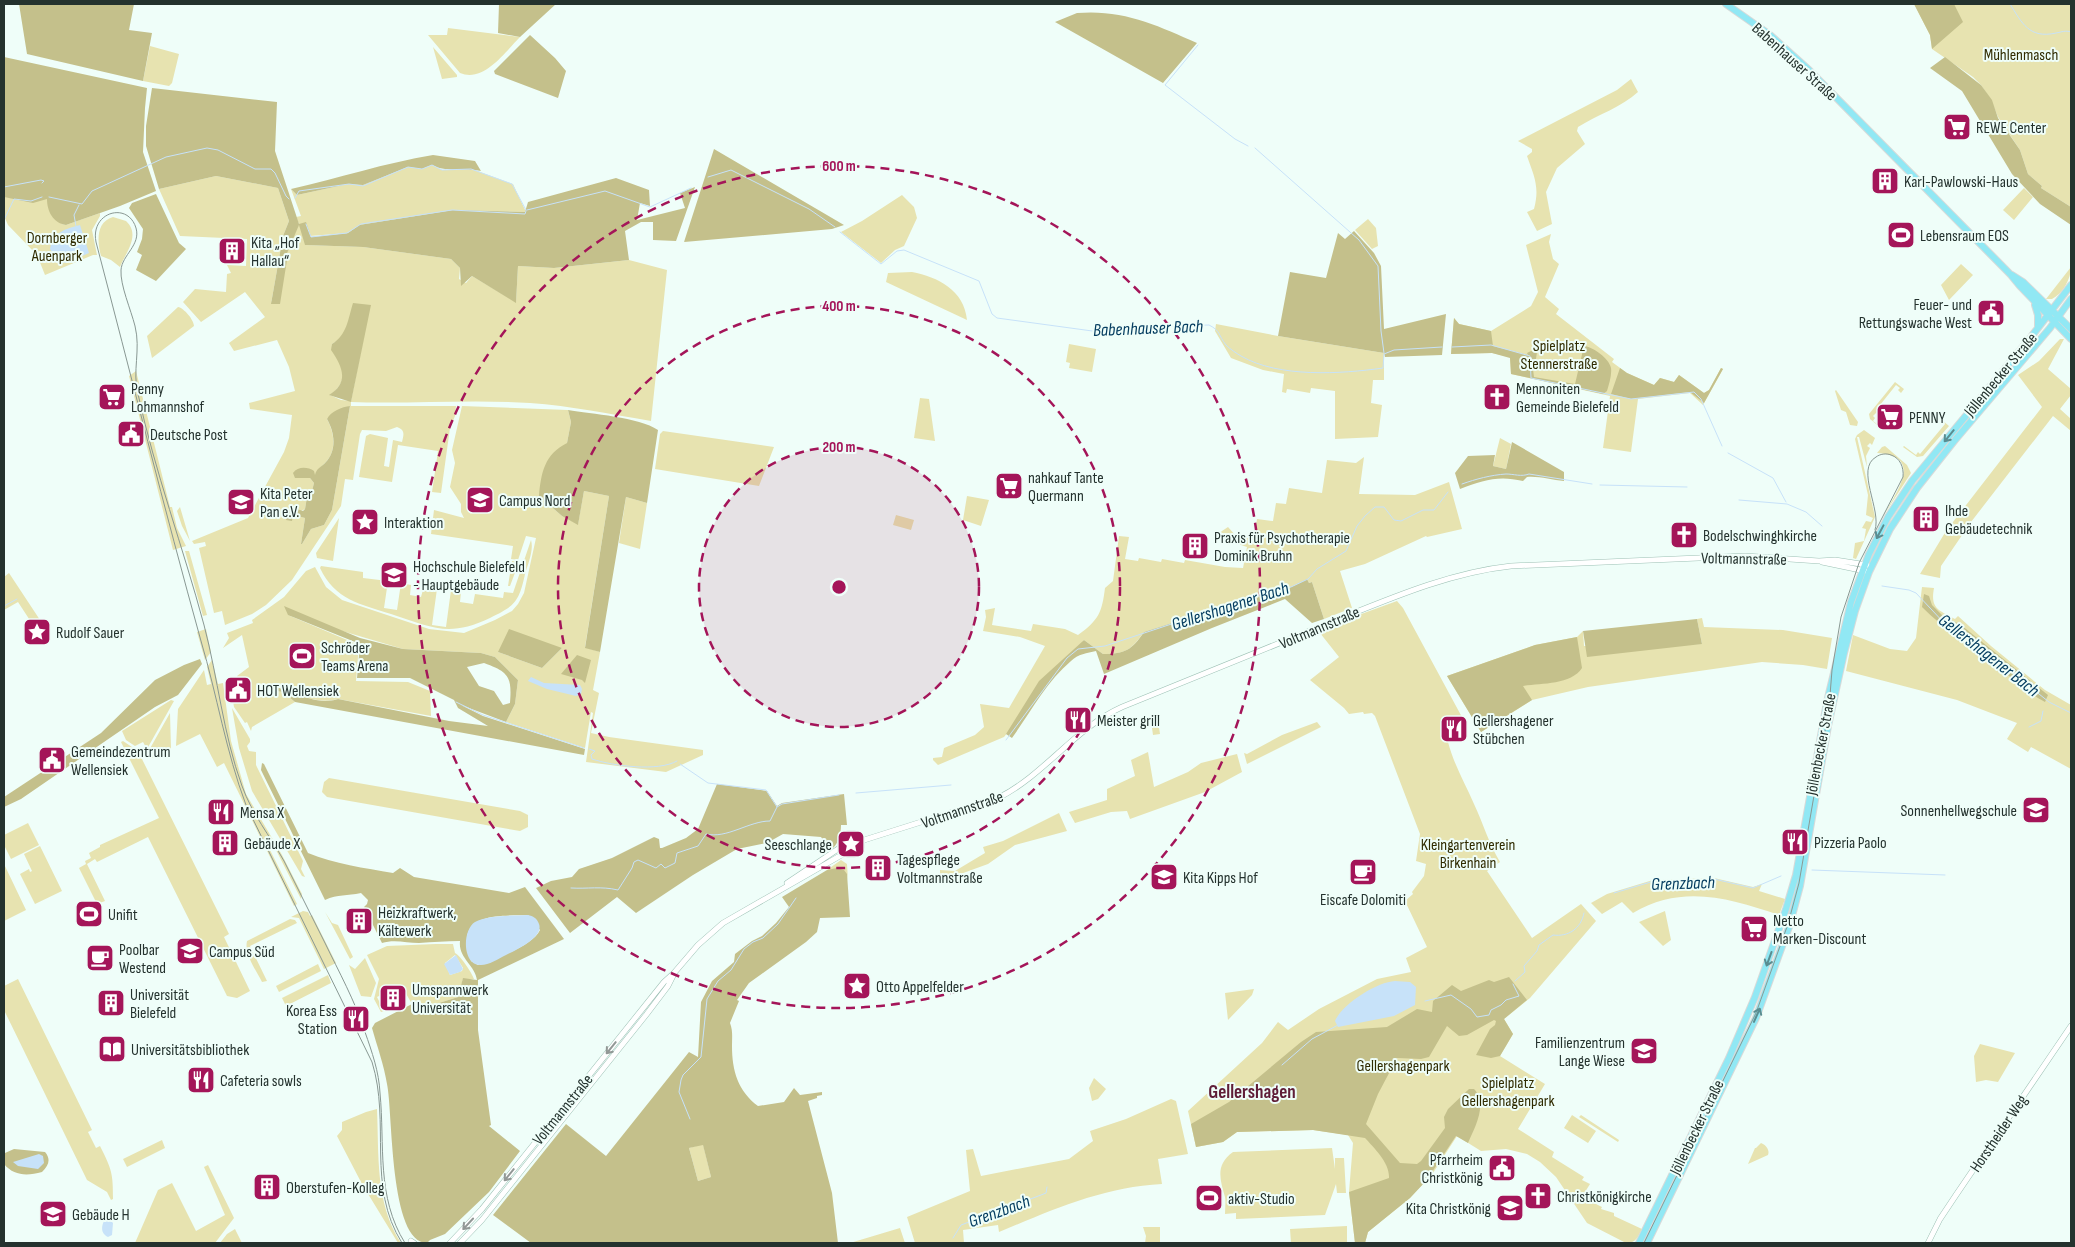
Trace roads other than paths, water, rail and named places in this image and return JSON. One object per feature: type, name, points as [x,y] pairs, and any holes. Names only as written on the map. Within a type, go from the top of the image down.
[{"type":"main road","name":"Babenhauser Straße","points":[[1726,4],[1766,31],[1786,49],[2011,275]]},
{"type":"main road","points":[[2011,275],[2034,301],[2057,319],[2070,334]]},
{"type":"main road","points":[[2011,275],[2023,282],[2050,313]]},
{"type":"main road","name":"Jöllenbecker Straße","points":[[1639,1243],[1755,998],[1786,909],[1796,875],[1827,702],[1848,612],[1893,509],[1921,470],[2071,285]]},
{"type":"main road","name":"Jöllenbecker Straße","points":[[1647,1243],[1759,1010],[1789,927],[1801,881],[1828,727],[1844,653],[1867,568],[1898,516],[1927,474],[2044,335],[2071,299]]},
{"type":"main road","points":[[2034,301],[2038,315],[2037,329]]},
{"type":"main road","points":[[2044,335],[2059,331],[2070,334]]},
{"type":"main road","points":[[1921,470],[1927,474]]},
{"type":"street","name":"Voltmannstraße","points":[[861,841],[996,799],[1019,785],[1098,720],[1116,709],[1406,592],[1484,570],[1511,566],[1745,556],[1819,561],[1835,560],[1867,568]]},
{"type":"street","points":[[848,834],[857,835],[861,841],[861,848],[858,853],[851,855],[845,853],[841,847],[842,839],[848,834]]},
{"type":"street","name":"Voltmannstraße","points":[[452,1241],[482,1209],[664,982],[694,949],[716,928],[781,888],[841,847]]},
{"type":"street","name":"Voltmannstraße","points":[[781,888],[800,880],[845,853]]},
{"type":"street","name":"Voltmannstraße","points":[[460,1243],[482,1220],[646,1015],[668,986],[674,973]]},
{"type":"street","name":"Horstheider Weg","points":[[1928,1243],[1956,1195],[2071,1026]]},
{"type":"street","points":[[444,1243],[452,1241]]},
{"type":"water","points":[[80,225],[89,253],[66,263],[58,261],[50,249],[54,239],[60,232]]},
{"type":"water","points":[[531,677],[544,683],[580,685],[582,689],[581,694],[576,696],[547,689],[528,681]]},
{"type":"water","points":[[528,915],[537,920],[539,929],[537,934],[528,942],[487,964],[475,964],[470,960],[467,954],[466,939],[471,926],[475,922],[493,917]]},
{"type":"water","points":[[456,955],[463,969],[450,975],[444,964]]},
{"type":"water","points":[[1395,981],[1410,982],[1416,987],[1415,1005],[1394,1016],[1338,1027],[1335,1021],[1352,1001],[1379,985]]},
{"type":"water","points":[[39,1154],[43,1156],[44,1163],[38,1169],[18,1166],[13,1162]]},
{"type":"water","points":[[108,1218],[113,1223],[112,1235],[108,1237],[104,1234],[102,1228],[104,1221]]},
{"type":"waterway","points":[[2010,4],[2027,28],[2039,34],[2071,32]]},
{"type":"waterway","points":[[1198,45],[1165,85],[1235,139],[1248,146]]},
{"type":"waterway","name":"Babenhauser Bach","points":[[49,197],[82,204],[92,191],[166,157],[207,148],[218,150],[255,169],[271,169],[289,199]]},
{"type":"waterway","points":[[1255,148],[1359,240],[1378,266],[1384,353]]},
{"type":"waterway","name":"Babenhauser Bach","points":[[295,198],[299,191],[349,184],[363,186],[408,167],[422,169],[432,165],[442,170],[471,169],[512,184],[526,210]]},
{"type":"waterway","name":"Babenhauser Bach","points":[[708,177],[731,170],[809,209],[835,227]]},
{"type":"waterway","points":[[4,187],[41,180],[44,181],[42,183]]},
{"type":"waterway","name":"Babenhauser Bach","points":[[527,210],[605,191],[650,207],[691,188]]},
{"type":"waterway","name":"Babenhauser Bach","points":[[4,220],[14,199],[31,201],[42,197]]},
{"type":"waterway","points":[[76,226],[74,215],[79,205]]},
{"type":"waterway","points":[[306,224],[311,237],[347,233],[361,224],[452,210],[525,214],[526,211]]},
{"type":"waterway","name":"Babenhauser Bach","points":[[840,232],[881,264],[897,251],[904,250],[979,281],[992,314],[997,318],[1107,333],[1149,327],[1209,325],[1218,331],[1226,345],[1241,356],[1256,363],[1292,371],[1330,373],[1383,368],[1384,354],[1394,350],[1442,347]]},
{"type":"waterway","name":"Babenhauser Bach","points":[[1452,347],[1491,345],[1530,356],[1531,378],[1631,399],[1694,392],[1701,399],[1722,446]]},
{"type":"waterway","name":"Babenhauser Bach","points":[[1728,453],[1773,478],[1786,502]]},
{"type":"waterway","name":"Gellershagener Bach","points":[[1462,484],[1506,474],[1529,474],[1592,484]]},
{"type":"waterway","name":"Gellershagener Bach","points":[[1600,485],[1687,487]]},
{"type":"waterway","name":"Gellershagener Bach","points":[[1006,740],[1067,658],[1078,649],[1105,646],[1247,599],[1291,587],[1308,579],[1317,569],[1346,551],[1357,526],[1375,507],[1384,507],[1394,520],[1401,521],[1423,510],[1434,510],[1448,492]]},
{"type":"waterway","name":"Gellershagener Bach","points":[[1739,500],[1787,504],[1806,512],[1822,526]]},
{"type":"waterway","name":"Gellershagener Bach","points":[[1882,586],[1909,590],[1916,593],[1946,625],[1979,646],[2049,702],[2071,713]]},
{"type":"waterway","name":"Gellershagener Bach","points":[[4,606],[17,599]]},
{"type":"waterway","name":"Gellershagener Bach","points":[[456,702],[483,715],[584,748]]},
{"type":"waterway","points":[[2029,727],[2041,721],[2043,711]]},
{"type":"waterway","name":"Gellershagener Bach","points":[[589,749],[595,751],[591,755],[592,759],[623,766],[659,766],[677,761]]},
{"type":"waterway","name":"Gellershagener Bach","points":[[680,764],[708,783],[766,790],[777,807],[782,804],[839,795]]},
{"type":"waterway","name":"Gellershagener Bach","points":[[856,793],[951,785]]},
{"type":"waterway","points":[[571,888],[618,890],[634,862],[638,860],[656,868],[661,864],[665,868],[675,863],[677,853],[698,846],[706,834],[722,834],[770,821],[777,807]]},
{"type":"waterway","name":"Grenzbach","points":[[1812,870],[1945,875]]},
{"type":"waterway","name":"Grenzbach","points":[[1614,893],[1654,881],[1714,879],[1753,888],[1781,876]]},
{"type":"waterway","points":[[690,1119],[679,1092],[683,1075],[701,1057],[707,999],[718,981],[731,970],[744,949],[753,942],[763,938],[778,924],[796,898]]},
{"type":"waterway","name":"Grenzbach","points":[[1515,981],[1525,972],[1524,966],[1537,951],[1539,945],[1553,935],[1564,935],[1573,931],[1577,928],[1584,913]]},
{"type":"waterway","name":"Grenzbach","points":[[1425,1001],[1451,995],[1471,1009],[1477,1017],[1489,1015],[1491,1010],[1506,1000],[1519,996],[1513,984]]},
{"type":"waterway","name":"Grenzbach","points":[[1282,1065],[1312,1039],[1338,1025]]},
{"type":"waterway","name":"Grenzbach","points":[[953,1238],[961,1225],[1046,1193],[1047,1187]]},
{"type":"tram line","points":[[402,1243],[391,1221],[385,1199],[382,1177],[380,1108],[372,1062],[246,805],[227,744],[207,661],[96,242],[96,232],[99,223],[104,217],[111,214],[126,215],[132,220],[136,228],[136,240],[124,260],[121,270],[124,290],[137,335],[136,385],[153,452],[204,625],[235,766],[251,806],[284,861],[361,1020],[378,1077],[386,1189],[396,1225],[405,1243]]},
{"type":"tram line","points":[[1644,1243],[1756,1013],[1788,924],[1799,883],[1829,708],[1832,670],[1841,617],[1859,563],[1903,477],[1903,470],[1899,461],[1894,456],[1887,454],[1876,457],[1870,463],[1868,471],[1868,480],[1875,512],[1875,530]]},
{"type":"place","name":"REWE Center","points":[[1957,127]]},
{"type":"place","name":"Karl-Pawlowski-Haus","points":[[1885,181]]},
{"type":"place","name":"Lebensraum EOS","points":[[1901,235]]},
{"type":"place","name":"Kita „Hof Hallau“","points":[[232,251]]},
{"type":"place","name":"Feuer- und Rettungswache West","points":[[1991,313]]},
{"type":"place","name":"Penny Lohmannshof","points":[[112,397]]},
{"type":"place","name":"Mennoniten Gemeinde Bielefeld","points":[[1497,397]]},
{"type":"place","name":"PENNY","points":[[1890,417]]},
{"type":"place","name":"Deutsche Post","points":[[131,434]]},
{"type":"place","name":"nahkauf Tante Quermann","points":[[1009,486]]},
{"type":"place","name":"Campus Nord","points":[[480,500]]},
{"type":"place","name":"Kita Peter Pan e.V.","points":[[241,502]]},
{"type":"place","name":"Ihde Gebäudetechnik","points":[[1926,519]]},
{"type":"place","name":"Interaktion","points":[[365,522]]},
{"type":"place","name":"Bodelschwinghkirche","points":[[1684,535]]},
{"type":"place","name":"Praxis für Psychotherapie Dominik Bruhn","points":[[1195,546]]},
{"type":"place","name":"Hochschule Bielefeld - Hauptgebäude","points":[[394,575]]},
{"type":"place","name":"Rudolf Sauer","points":[[37,632]]},
{"type":"place","name":"Schröder Teams Arena","points":[[302,656]]},
{"type":"place","name":"HOT Wellensiek","points":[[238,690]]},
{"type":"place","name":"Meister grill","points":[[1078,720]]},
{"type":"place","name":"Gellershagener Stübchen","points":[[1454,729]]},
{"type":"place","name":"Gemeindezentrum Wellensiek","points":[[52,760]]},
{"type":"place","name":"Sonnenhellwegschule","points":[[2036,810]]},
{"type":"place","name":"Mensa X","points":[[221,812]]},
{"type":"place","name":"Pizzeria Paolo","points":[[1795,842]]},
{"type":"place","name":"Gebäude X","points":[[225,843]]},
{"type":"place","name":"Seeschlange","points":[[851,844]]},
{"type":"place","name":"Tagespflege Voltmannstraße","points":[[878,868]]},
{"type":"place","name":"Eiscafe Dolomiti","points":[[1363,872]]},
{"type":"place","name":"Kita Kipps Hof","points":[[1164,877]]},
{"type":"place","name":"Unifit","points":[[89,914]]},
{"type":"place","name":"Heizkraftwerk, Kältewerk","points":[[359,921]]},
{"type":"place","name":"Netto Marken-Discount","points":[[1754,929]]},
{"type":"place","name":"Campus Süd","points":[[190,951]]},
{"type":"place","name":"Poolbar Westend","points":[[100,958]]},
{"type":"place","name":"Otto Appelfelder","points":[[857,986]]},
{"type":"place","name":"Umspannwerk Universität","points":[[393,998]]},
{"type":"place","name":"Universität Bielefeld","points":[[111,1003]]},
{"type":"place","name":"Korea Ess Station","points":[[356,1019]]},
{"type":"place","name":"Universitätsbibliothek","points":[[112,1049]]},
{"type":"place","name":"Familienzentrum Lange Wiese","points":[[1644,1051]]},
{"type":"place","name":"Cafeteria sowls","points":[[201,1080]]},
{"type":"place","name":"Pfarrheim Christkönig","points":[[1502,1168]]},
{"type":"place","name":"Oberstufen-Kolleg","points":[[267,1187]]},
{"type":"place","name":"Christkönigkirche","points":[[1538,1196]]},
{"type":"place","name":"aktiv-Studio","points":[[1209,1198]]},
{"type":"place","name":"Kita Christkönig","points":[[1510,1208]]},
{"type":"place","name":"Gebäude H","points":[[53,1214]]},
{"type":"district","name":"Gellershagen","points":[[1252,1091]]},
{"type":"park label","name":"Mühlenmasch","points":[[2021,54]]},
{"type":"park label","name":"Dornberger Auenpark","points":[[57,246]]},
{"type":"park label","name":"Spielplatz Stennerstraße","points":[[1559,354]]},
{"type":"park label","name":"Kleingartenverein Birkenhain","points":[[1468,853]]},
{"type":"park label","name":"Gellershagenpark","points":[[1403,1065]]},
{"type":"park label","name":"Spielplatz Gellershagenpark","points":[[1508,1091]]}]
